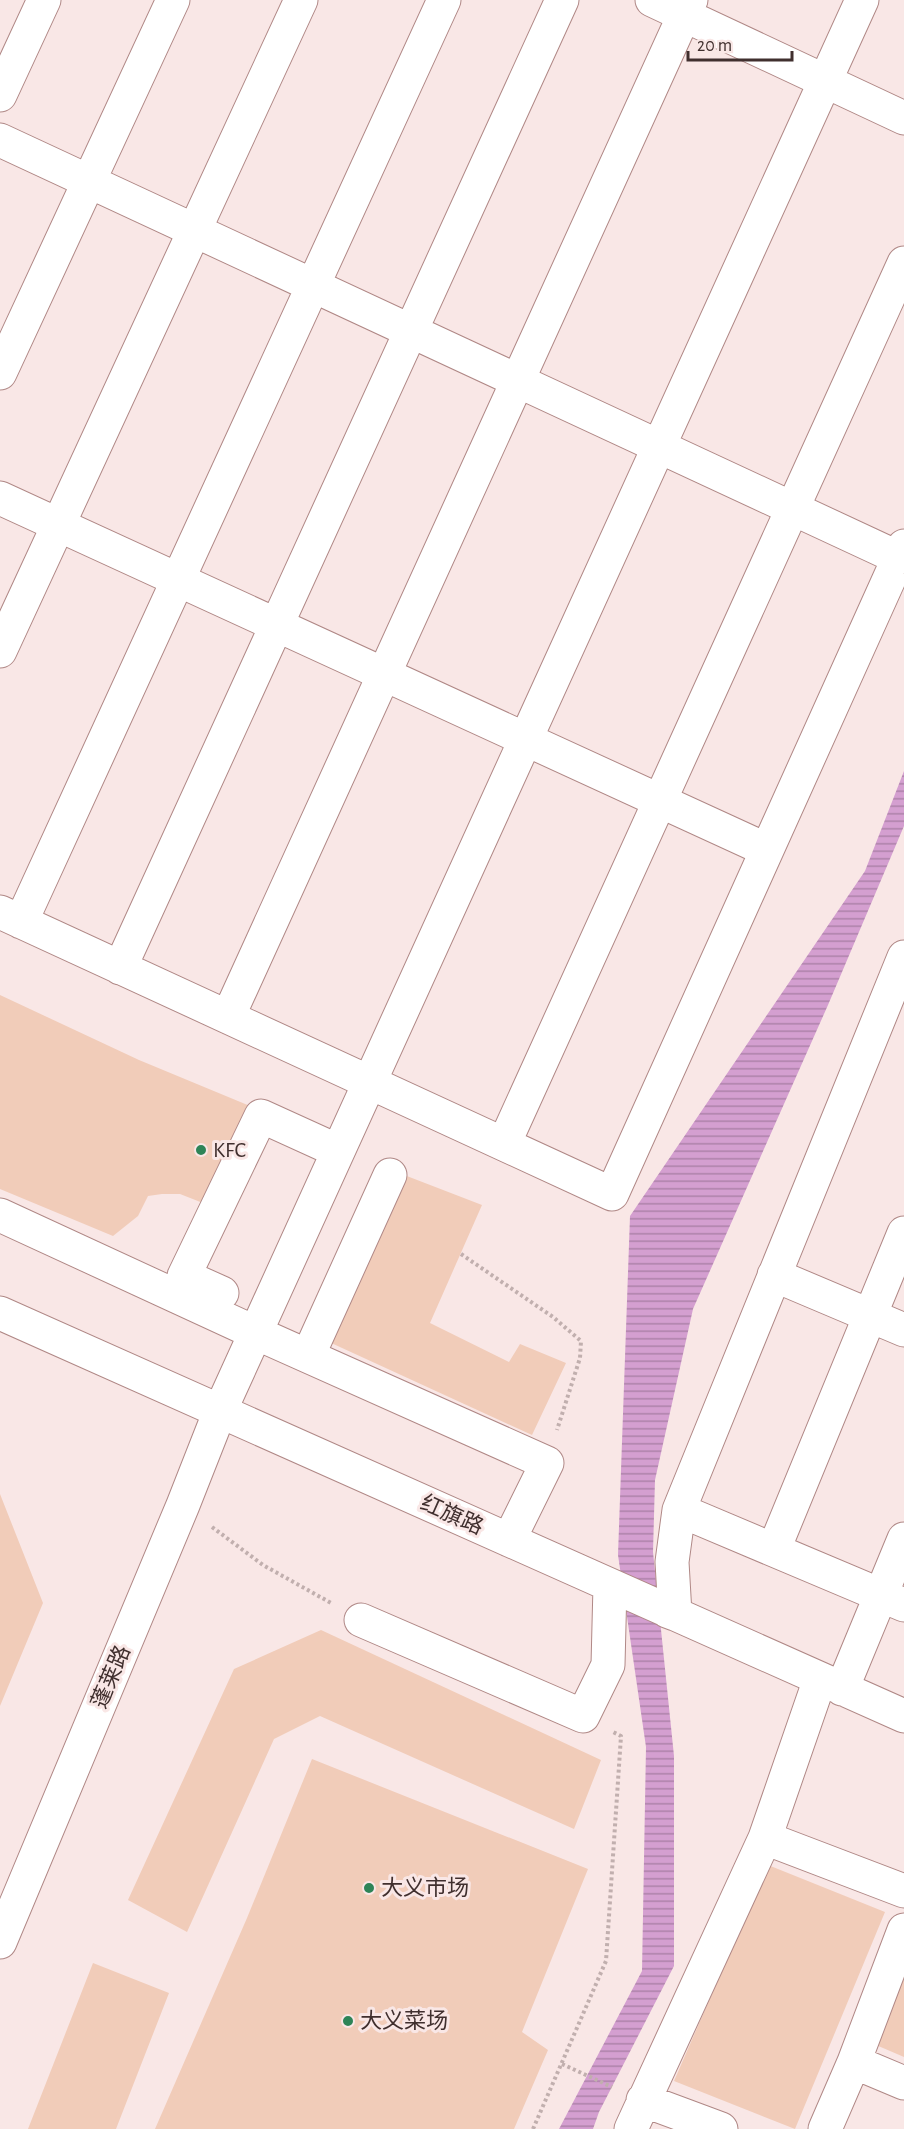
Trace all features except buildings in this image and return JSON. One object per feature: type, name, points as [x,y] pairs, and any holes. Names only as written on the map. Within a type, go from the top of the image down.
[{"type":"street","points":[[0,95],[44,0]]},
{"type":"street","points":[[0,373],[173,0]]},
{"type":"street","points":[[0,651],[301,0]]},
{"type":"street","points":[[0,140],[194,231],[313,286],[411,331],[659,447],[792,508],[902,552],[612,1194],[11,917],[178,579],[313,286],[444,0]]},
{"type":"street","points":[[120,968],[562,0]]},
{"type":"street","points":[[652,0],[688,8],[825,81],[904,118]]},
{"type":"street","name":"蓬莱路","points":[[0,1942],[220,1411],[862,0]]},
{"type":"street","points":[[228,1017],[688,8]]},
{"type":"street","points":[[504,1144],[904,262]]},
{"type":"street","points":[[0,498],[767,850]]},
{"type":"street","points":[[671,1612],[672,1562],[679,1510],[904,957]]},
{"type":"street","points":[[338,1151],[261,1116],[184,1276],[261,1323],[308,1356],[547,1462],[509,1540]]},
{"type":"street","points":[[308,1356],[390,1174]]},
{"type":"street","points":[[0,1215],[261,1323]]},
{"type":"street","points":[[774,1549],[904,1233]]},
{"type":"street","points":[[774,1275],[904,1330]]},
{"type":"street","name":"红旗路","points":[[0,1313],[904,1716]]},
{"type":"street","points":[[679,1510],[893,1600]]},
{"type":"street","points":[[721,2129],[637,2115],[765,1838],[831,1684],[893,1600],[904,1539]]},
{"type":"street","points":[[361,1620],[583,1716],[608,1665],[616,1588]]},
{"type":"street","points":[[765,1838],[904,1891]]},
{"type":"street","points":[[825,2129],[854,2062],[904,1929]]},
{"type":"street","points":[[854,2062],[904,2084]]},
{"type":"path","points":[[461,1254],[553,1317],[581,1341],[580,1358],[547,1462]]},
{"type":"path","points":[[183,1505],[263,1565],[361,1620]]},
{"type":"path","points":[[533,2129],[606,1961],[621,1736],[583,1716]]},
{"type":"path","points":[[562,2064],[637,2115]]},
{"type":"shaded area","points":[[904,771],[904,826],[828,1005],[693,1309],[655,1480],[653,1552],[674,1756],[674,1966],[599,2112],[593,2129],[559,2129],[642,1971],[646,1747],[618,1555],[630,1216],[865,871]]},
{"type":"place","name":"KFC","points":[[201,1150]]},
{"type":"place","name":"大义市场","points":[[369,1888]]},
{"type":"place","name":"大义菜场","points":[[348,2021]]}]
